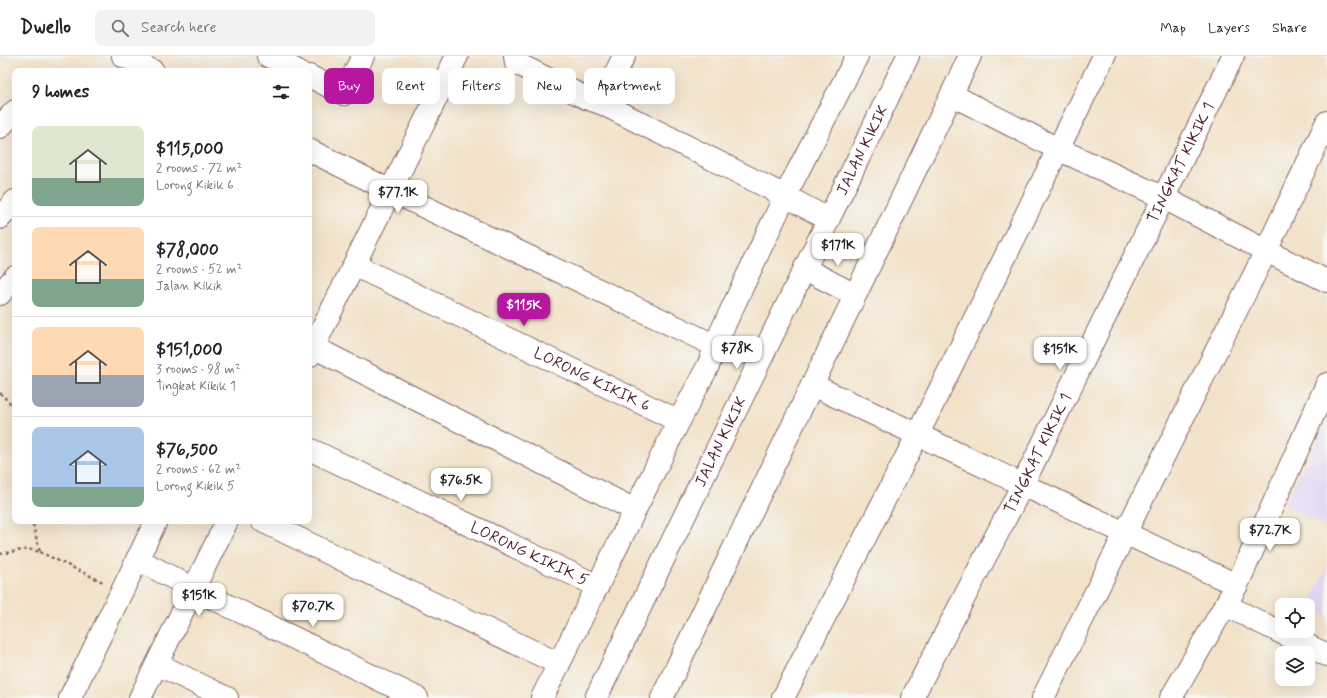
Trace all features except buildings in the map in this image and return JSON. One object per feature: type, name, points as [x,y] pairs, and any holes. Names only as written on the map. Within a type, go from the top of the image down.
[{"type":"street","points":[[123,56],[146,68]]},
{"type":"street","points":[[268,56],[292,68]]},
{"type":"street","points":[[312,78],[344,94],[363,56]]},
{"type":"street","points":[[312,350],[457,56]]},
{"type":"street","points":[[515,56],[516,63],[584,97]]},
{"type":"street","points":[[618,68],[624,56]]},
{"type":"street","points":[[542,698],[679,421],[708,366],[720,334],[785,196],[857,56]]},
{"type":"street","name":"JALAN KIKIK","points":[[596,698],[908,56]]},
{"type":"street","points":[[662,698],[970,56]]},
{"type":"street","points":[[783,698],[918,434],[1104,56]]},
{"type":"street","name":"TINGKAT KIKIK 1","points":[[912,698],[1023,484],[1233,56]]},
{"type":"street","points":[[952,95],[1058,149],[1164,198],[1327,281]]},
{"type":"street","points":[[603,104],[828,219]]},
{"type":"street","points":[[0,127],[12,114]]},
{"type":"street","points":[[1043,698],[1266,251],[1327,122]]},
{"type":"street","points":[[312,152],[391,191],[716,346]]},
{"type":"street","points":[[0,218],[12,204]]},
{"type":"street","name":"LORONG KIKIK 6","points":[[354,265],[679,421]]},
{"type":"street","points":[[805,269],[855,295]]},
{"type":"street","points":[[0,294],[12,280]]},
{"type":"street","points":[[312,352],[635,510]]},
{"type":"street","points":[[1171,698],[1237,585],[1327,384]]},
{"type":"street","points":[[812,385],[918,434],[1125,534],[1237,585]]},
{"type":"street","name":"LORONG KIKIK 5","points":[[312,450],[598,586]]},
{"type":"street","points":[[70,698],[121,590],[154,524]]},
{"type":"street","points":[[140,698],[226,524]]},
{"type":"street","points":[[268,524],[559,664]]},
{"type":"street","points":[[137,559],[194,589],[417,698]]},
{"type":"street","points":[[1225,605],[1327,655]]},
{"type":"street","points":[[157,664],[227,698]]},
{"type":"path","points":[[0,393],[12,405]]},
{"type":"path","points":[[33,524],[40,552]]},
{"type":"path","points":[[0,554],[28,550],[40,552],[121,590]]},
{"type":"shaded area","points":[[1327,421],[1327,529],[1284,504]]},
{"type":"shaded area","points":[[1327,568],[1327,615],[1315,610],[1315,598],[1312,598]]}]
